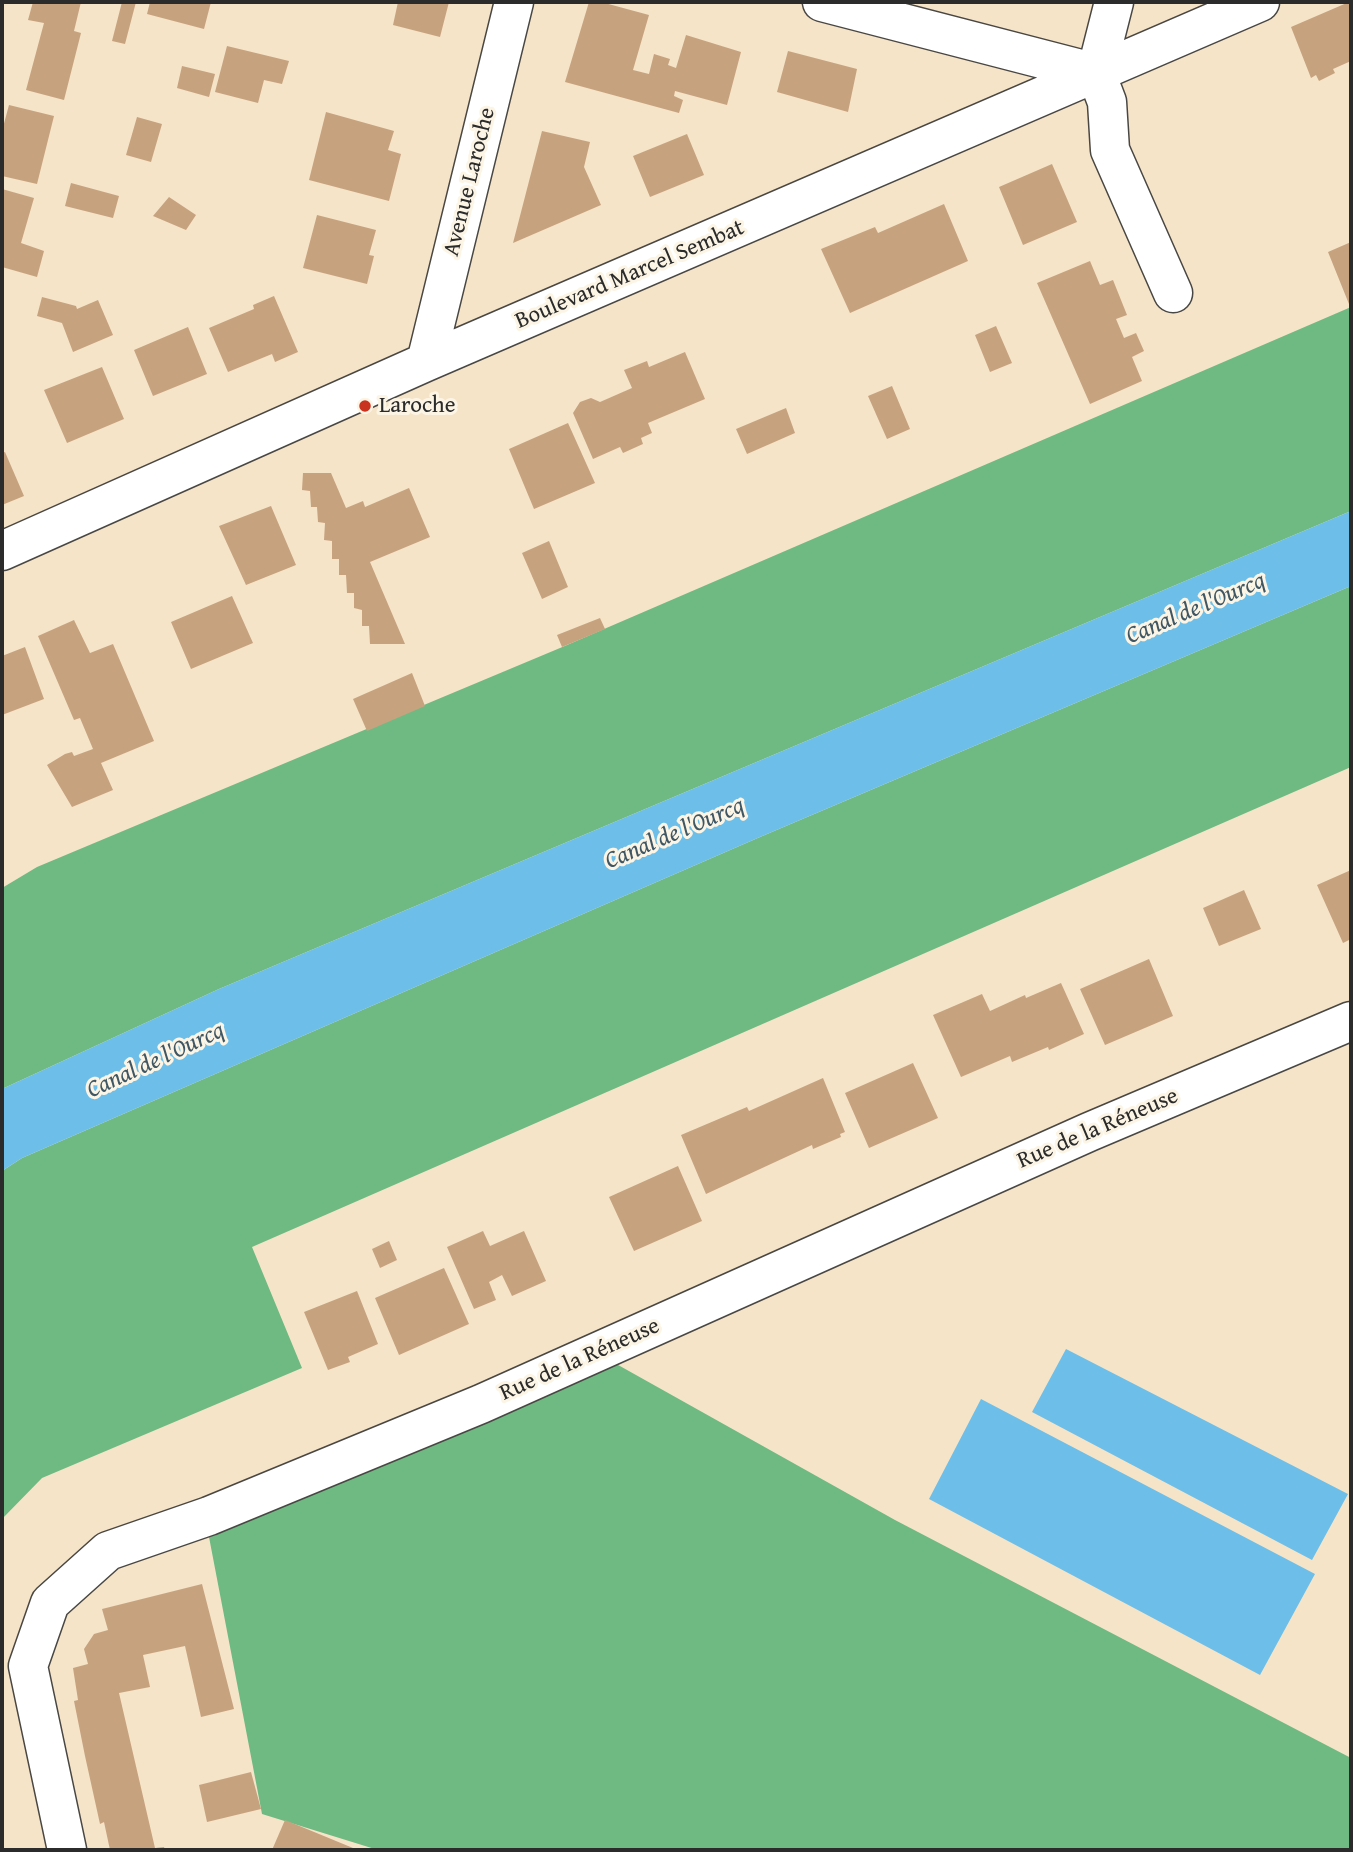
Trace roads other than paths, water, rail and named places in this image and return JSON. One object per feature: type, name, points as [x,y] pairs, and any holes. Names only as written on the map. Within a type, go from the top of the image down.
[{"type":"street","name":"Avenue Laroche","points":[[426,362],[514,2]]},
{"type":"street","points":[[822,2],[1096,73]]},
{"type":"street","points":[[1114,2],[1096,73],[1107,102],[1110,150],[1173,293]]},
{"type":"street","name":"Boulevard Marcel Sembat","points":[[2,551],[426,362],[1260,2]]},
{"type":"street","name":"Rue de la Réneuse","points":[[67,1850],[27,1666],[50,1603],[108,1551],[209,1516],[481,1404],[1089,1132],[1351,1021]]},
{"type":"water","name":"Canal de l'Ourcq","points":[[1351,511],[1351,586],[760,837],[22,1158],[2,1171],[2,1089],[219,989]]},
{"type":"water","points":[[1066,1349],[1348,1494],[1312,1560],[1032,1412]]},
{"type":"water","points":[[981,1399],[1315,1574],[1260,1675],[929,1499]]},
{"type":"place","name":"Laroche","points":[[365,406]]}]
